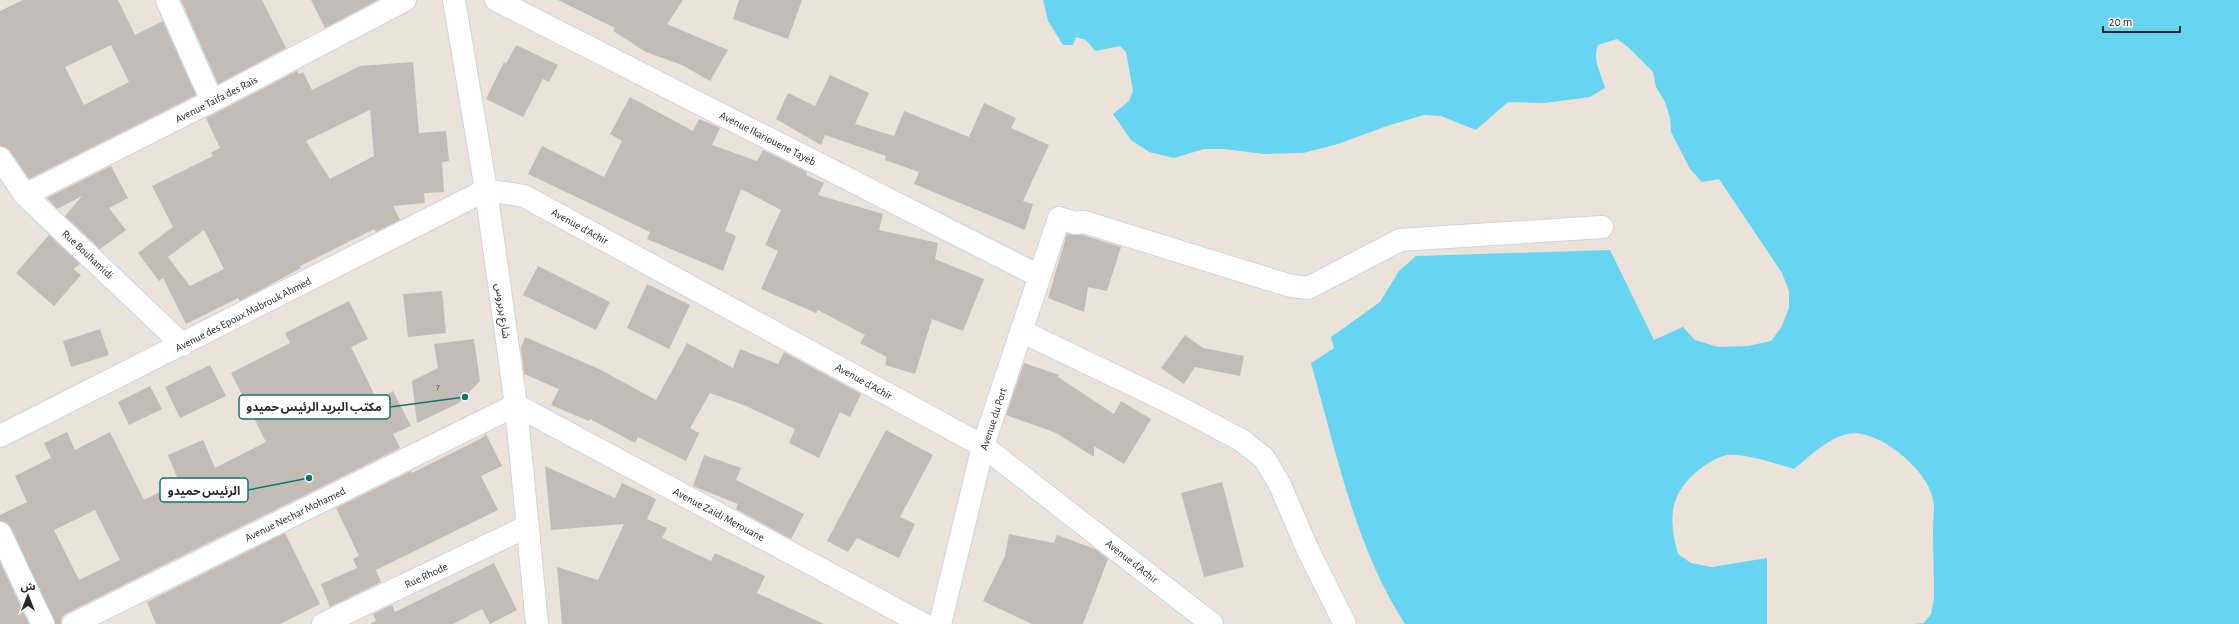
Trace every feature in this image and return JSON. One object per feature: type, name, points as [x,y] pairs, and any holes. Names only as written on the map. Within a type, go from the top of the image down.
[{"type":"street","points":[[167,0],[212,101]]},
{"type":"street","name":"Avenue Taifa des Raïs","points":[[25,195],[212,101],[406,0]]},
{"type":"street","name":"شارع بربروس","points":[[454,0],[486,190],[516,405],[537,624]]},
{"type":"street","name":"Avenue Ikariouene Tayeb","points":[[496,0],[1040,276]]},
{"type":"street","name":"Rue Bouhamidi","points":[[0,158],[25,195],[183,345]]},
{"type":"street","name":"Avenue des Epoux Mabrouk Ahmed","points":[[0,436],[183,345],[486,190]]},
{"type":"street","name":"Avenue d'Achir","points":[[486,190],[524,196],[984,446],[1212,624]]},
{"type":"street","name":"Avenue du Port","points":[[940,624],[984,446],[1059,218],[1075,223],[1084,222],[1291,286],[1308,288],[1400,240],[1602,227]]},
{"type":"street","points":[[1021,331],[1171,403],[1240,440],[1264,458],[1280,485],[1307,548],[1345,624]]},
{"type":"street","name":"Avenue Nechar Mohamed","points":[[73,624],[516,405]]},
{"type":"street","name":"Avenue Zaidi Merouane","points":[[516,405],[923,624]]},
{"type":"street","name":"Rue Rhode","points":[[323,624],[528,526]]},
{"type":"street","points":[[0,533],[43,624]]},
{"type":"water","points":[[1043,0],[2239,0],[2239,624],[1913,624],[1924,623],[1931,614],[1934,599],[1933,499],[1922,476],[1912,464],[1899,453],[1872,437],[1859,434],[1847,434],[1833,439],[1819,448],[1794,469],[1751,457],[1734,455],[1723,456],[1713,460],[1700,469],[1682,487],[1677,497],[1672,518],[1675,541],[1678,554],[1691,563],[1712,567],[1767,558],[1767,624],[1405,624],[1373,563],[1360,531],[1339,464],[1311,363],[1334,348],[1331,337],[1380,302],[1399,271],[1416,256],[1610,250],[1654,340],[1683,327],[1695,340],[1718,347],[1748,346],[1771,341],[1781,328],[1789,308],[1789,291],[1782,273],[1719,179],[1702,182],[1690,169],[1671,132],[1670,118],[1665,102],[1656,87],[1653,72],[1628,47],[1617,39],[1598,45],[1596,51],[1598,66],[1605,88],[1590,97],[1545,103],[1508,102],[1476,130],[1441,116],[1424,115],[1387,126],[1338,144],[1303,153],[1264,154],[1224,149],[1204,149],[1174,158],[1149,152],[1131,140],[1113,114],[1129,101],[1133,91],[1126,52],[1120,46],[1095,51],[1086,40],[1076,37],[1073,45],[1063,45],[1048,21]]},
{"type":"building","points":[[23,0],[118,0],[135,35],[163,21],[196,95],[29,179],[10,151],[0,146],[0,11]],"holes":[[[111,45],[129,82],[84,105],[65,67]]]},
{"type":"building","points":[[181,0],[262,0],[286,48],[218,84]]},
{"type":"building","points":[[311,0],[378,0],[325,28]]},
{"type":"building","points":[[558,0],[683,0],[667,24],[728,50],[710,81],[682,65],[646,52],[613,31],[615,28]]},
{"type":"building","points":[[739,0],[802,0],[788,39],[733,19]]},
{"type":"building","points":[[516,45],[558,65],[549,82],[543,79],[523,117],[486,99],[504,62],[506,64]]},
{"type":"building","points":[[413,62],[419,133],[446,131],[449,161],[442,162],[444,192],[424,193],[425,203],[393,206],[400,220],[376,232],[374,229],[300,266],[301,268],[240,301],[238,298],[186,324],[163,278],[159,281],[138,253],[173,227],[152,186],[213,156],[211,153],[220,148],[206,118],[297,71],[299,74],[303,72],[312,90],[360,66]],"holes":[[[370,110],[374,156],[330,179],[306,141]],[[204,230],[224,269],[190,286],[168,257]]]},
{"type":"building","points":[[830,75],[869,93],[855,124],[894,136],[904,111],[969,137],[984,103],[1016,118],[1011,128],[1049,145],[1023,201],[1033,204],[1025,230],[914,184],[919,172],[885,160],[886,156],[825,135],[821,145],[776,119],[788,93],[815,106]]},
{"type":"building","points":[[630,97],[693,131],[699,119],[720,128],[712,145],[757,161],[763,150],[807,172],[806,175],[824,183],[818,195],[883,214],[879,230],[938,243],[935,259],[984,279],[963,331],[932,319],[915,374],[885,365],[887,357],[860,343],[865,335],[818,310],[816,313],[761,289],[778,251],[765,245],[781,210],[741,189],[725,231],[736,236],[723,271],[647,239],[650,232],[528,174],[542,146],[604,177],[622,141],[610,134]]},
{"type":"building","points":[[111,166],[128,198],[109,208],[126,230],[100,249],[65,216],[82,196],[57,209],[47,198]]},
{"type":"building","points":[[1067,234],[1083,235],[1121,247],[1107,291],[1088,287],[1084,312],[1048,298]]},
{"type":"building","points":[[49,235],[80,264],[73,269],[81,275],[54,306],[16,273]]},
{"type":"building","points":[[538,266],[610,302],[596,330],[523,295]]},
{"type":"building","points":[[647,284],[690,305],[669,349],[627,328]]},
{"type":"building","points":[[442,291],[446,333],[408,337],[403,294]]},
{"type":"building","points":[[349,301],[368,339],[351,347],[377,400],[393,391],[411,426],[393,434],[400,448],[67,613],[62,617],[61,624],[55,624],[11,528],[7,523],[0,521],[0,515],[27,502],[15,476],[51,458],[44,443],[67,432],[75,450],[110,432],[144,500],[179,482],[168,455],[203,440],[215,468],[266,442],[231,373],[290,343],[285,333]],"holes":[[[95,510],[120,560],[79,580],[54,530]]]},
{"type":"building","points":[[100,329],[109,355],[71,367],[63,341]]},
{"type":"building","points":[[1185,335],[1203,348],[1244,356],[1240,376],[1195,367],[1184,384],[1161,368]]},
{"type":"building","points":[[525,337],[599,369],[656,400],[687,343],[733,368],[740,349],[778,364],[784,352],[861,394],[850,417],[840,412],[819,458],[789,443],[795,429],[746,406],[710,393],[690,428],[699,433],[686,461],[638,437],[635,443],[590,419],[589,421],[551,405],[559,389],[524,374],[521,348]]},
{"type":"building","points":[[474,339],[480,381],[459,403],[417,423],[412,381],[438,368],[434,344]]},
{"type":"building","points":[[1024,363],[1059,375],[1058,377],[1114,414],[1121,401],[1151,419],[1124,464],[1094,446],[1094,457],[1056,433],[1006,415]]},
{"type":"building","points":[[210,365],[226,396],[180,418],[165,387]]},
{"type":"building","points":[[150,386],[162,409],[129,425],[118,402]]},
{"type":"building","points":[[886,430],[933,455],[900,517],[915,524],[899,558],[857,538],[848,552],[827,541]]},
{"type":"building","points":[[486,434],[502,466],[481,476],[498,510],[376,570],[381,582],[330,607],[321,584],[357,568],[353,559],[359,556],[336,508],[411,471],[412,473],[482,438]]},
{"type":"building","points":[[704,455],[741,468],[736,480],[804,514],[791,539],[736,509],[738,504],[693,486]]},
{"type":"building","points":[[545,466],[615,498],[622,483],[656,499],[647,519],[667,528],[662,538],[711,561],[715,553],[765,576],[757,593],[824,624],[562,624],[557,567],[598,580],[624,524],[551,530]]},
{"type":"building","points":[[1222,482],[1244,567],[1204,577],[1181,493]]},
{"type":"building","points":[[285,533],[320,604],[280,624],[156,624],[147,602]]},
{"type":"building","points":[[1009,534],[1054,543],[1057,535],[1095,549],[1108,559],[1083,624],[1032,624],[983,601],[1005,556]]},
{"type":"building","points":[[0,562],[29,624],[0,624]]},
{"type":"building","points":[[494,563],[517,610],[490,624],[482,609],[453,624],[370,624],[376,621],[373,614],[392,605],[395,612]]},
{"type":"place","name":"مكتب البريد الرئيس حميدو","points":[[465,397]]},
{"type":"place","name":"الرئيس حميدو","points":[[309,478]]}]
